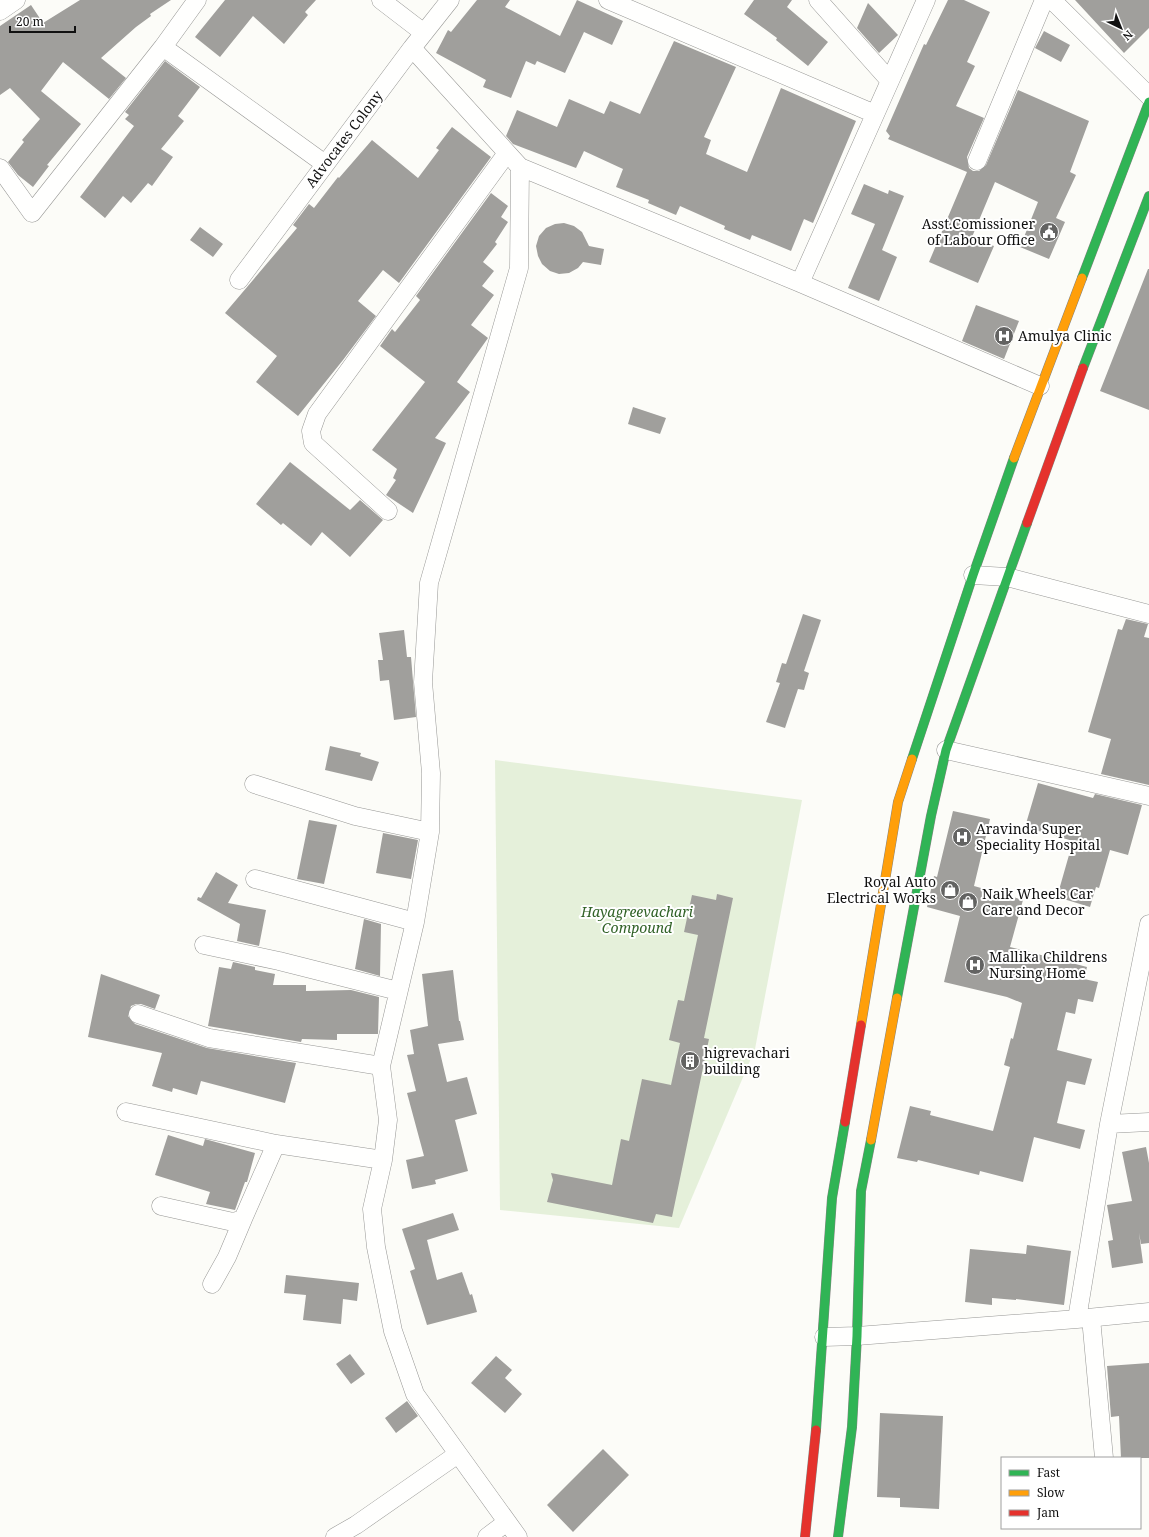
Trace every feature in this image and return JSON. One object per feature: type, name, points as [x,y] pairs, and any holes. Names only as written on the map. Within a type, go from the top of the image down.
[{"type":"main road","points":[[805,1537],[824,1337],[832,1198],[898,802],[973,575],[1040,386],[1149,102]]},
{"type":"main road","points":[[838,1537],[852,1427],[857,1336],[861,1192],[931,816],[946,750],[1074,391],[1149,196]]},
{"type":"street","points":[[0,11],[16,0]]},
{"type":"street","points":[[0,168],[32,214],[163,47],[197,0]]},
{"type":"street","points":[[381,0],[424,34]]},
{"type":"street","name":"Advocates Colony","points":[[239,280],[412,48],[450,0]]},
{"type":"street","points":[[608,0],[876,114]]},
{"type":"street","points":[[818,0],[890,81]]},
{"type":"street","points":[[800,283],[926,0]]},
{"type":"street","points":[[977,161],[1044,0]]},
{"type":"street","points":[[1052,0],[1149,96]]},
{"type":"street","points":[[163,47],[325,164]]},
{"type":"street","points":[[412,48],[520,167],[800,283],[1040,386]]},
{"type":"street","points":[[388,511],[313,443],[312,431],[317,414],[507,152]]},
{"type":"street","points":[[518,1537],[415,1394],[393,1331],[376,1247],[372,1209],[388,1120],[381,1066],[415,922],[430,832],[431,773],[423,682],[429,583],[519,268],[520,167]]},
{"type":"street","points":[[973,575],[1007,577],[1149,614]]},
{"type":"street","points":[[946,750],[1149,796]]},
{"type":"street","points":[[254,784],[355,816],[430,832]]},
{"type":"street","points":[[255,879],[415,922]]},
{"type":"street","points":[[1104,1457],[1084,1319],[1109,1124],[1149,924]]},
{"type":"street","points":[[204,945],[279,961],[398,991]]},
{"type":"street","points":[[138,1014],[208,1038],[381,1066]]},
{"type":"street","points":[[126,1112],[276,1144],[382,1160]]},
{"type":"street","points":[[1109,1124],[1149,1122]]},
{"type":"street","points":[[212,1284],[227,1257],[276,1144]]},
{"type":"street","points":[[161,1206],[233,1222],[243,1219]]},
{"type":"street","points":[[824,1337],[857,1336],[1084,1319],[1149,1312]]},
{"type":"street","points":[[335,1537],[356,1525],[458,1454]]},
{"type":"street","points":[[487,1537],[508,1522]]},
{"type":"green space","name":"Hayagreevachari Compound","points":[[495,760],[802,800],[755,1049],[679,1228],[500,1210]]},
{"type":"building","points":[[80,0],[171,0],[150,14],[151,16],[136,27],[101,58],[126,78],[109,99],[63,62],[41,91],[81,124],[47,165],[49,166],[33,187],[18,175],[8,162],[24,142],[22,140],[40,119],[10,88],[0,95],[0,26],[31,5],[43,23]]},
{"type":"building","points":[[225,0],[316,0],[305,12],[308,15],[284,44],[253,16],[220,57],[195,37]]},
{"type":"building","points":[[477,0],[510,0],[505,7],[560,36],[577,0],[623,21],[612,45],[584,32],[565,73],[537,61],[535,65],[526,61],[511,98],[483,87],[486,80],[436,53],[448,30],[451,32]]},
{"type":"building","points":[[754,0],[792,0],[787,7],[828,42],[808,66],[776,40],[777,38],[744,14]]},
{"type":"building","points":[[948,0],[964,0],[990,12],[967,62],[975,66],[956,106],[984,118],[967,157],[969,168],[973,171],[979,171],[986,165],[1018,90],[1089,121],[1070,172],[1076,175],[1056,218],[1065,222],[1049,259],[1020,247],[1038,202],[995,182],[972,237],[994,246],[978,283],[929,262],[967,172],[888,139],[890,136],[886,131],[924,44],[926,45]]},
{"type":"building","points":[[1075,0],[1149,0],[1149,28],[1124,53]]},
{"type":"building","points":[[868,3],[898,35],[879,53],[857,28]]},
{"type":"building","points":[[1044,31],[1070,45],[1061,62],[1035,48]]},
{"type":"building","points":[[674,41],[736,67],[704,137],[711,140],[706,154],[747,172],[781,88],[856,121],[813,223],[804,219],[791,251],[752,235],[750,240],[724,229],[725,226],[680,206],[676,215],[648,203],[649,200],[616,187],[623,169],[584,151],[576,168],[513,144],[506,136],[517,110],[557,127],[569,99],[604,114],[610,101],[640,114]]},
{"type":"building","points":[[165,61],[200,87],[178,116],[184,121],[161,149],[173,157],[152,186],[148,183],[131,203],[123,196],[105,218],[80,197],[134,126],[125,119],[129,115],[125,112]]},
{"type":"building","points":[[452,127],[491,157],[399,283],[383,270],[358,301],[376,316],[298,416],[256,382],[277,356],[225,313],[297,228],[293,225],[309,204],[314,208],[338,177],[339,178],[372,140],[418,178],[439,150],[436,148]]},
{"type":"building","points":[[864,184],[888,194],[889,190],[904,196],[882,250],[897,257],[879,301],[848,288],[875,224],[851,214]]},
{"type":"building","points":[[491,193],[508,206],[501,217],[508,222],[495,242],[497,244],[483,262],[494,271],[482,286],[494,295],[471,325],[488,338],[457,382],[470,392],[435,438],[446,443],[413,513],[386,495],[396,480],[393,478],[397,469],[372,450],[425,382],[380,346],[392,329],[395,332],[420,300],[416,296]]},
{"type":"building","points":[[564,223],[574,226],[582,232],[589,246],[604,249],[601,265],[583,262],[578,268],[569,273],[559,274],[550,271],[542,264],[538,256],[536,246],[539,236],[546,228],[555,224]]},
{"type":"building","points":[[200,227],[223,244],[213,257],[190,240]]},
{"type":"building","points":[[1149,269],[1149,410],[1100,391]]},
{"type":"building","points":[[976,305],[1019,321],[1004,359],[962,341]]},
{"type":"building","points":[[633,407],[666,418],[660,434],[628,424]]},
{"type":"building","points":[[290,462],[350,510],[360,500],[383,520],[350,557],[322,532],[311,546],[283,523],[281,525],[256,504]]},
{"type":"building","points":[[803,614],[821,620],[804,671],[809,673],[804,690],[798,689],[785,728],[766,722],[780,683],[776,682],[782,663],[786,664]]},
{"type":"building","points":[[1126,619],[1148,624],[1144,637],[1149,638],[1149,785],[1101,774],[1111,739],[1088,732],[1118,629],[1122,630]]},
{"type":"building","points":[[404,630],[407,657],[411,657],[416,717],[394,720],[389,680],[380,681],[378,660],[383,660],[379,633]]},
{"type":"building","points":[[330,746],[361,753],[360,756],[379,762],[372,781],[325,770]]},
{"type":"building","points":[[1038,783],[1093,798],[1095,794],[1142,805],[1128,855],[1110,850],[1099,888],[1096,887],[1090,907],[1057,897],[1073,841],[1025,827]]},
{"type":"building","points":[[953,811],[990,819],[974,886],[1023,900],[1010,947],[1087,967],[1084,979],[1098,982],[1093,1002],[1078,999],[1075,1014],[1066,1012],[1057,1050],[1092,1059],[1085,1085],[1067,1081],[1057,1123],[1085,1130],[1080,1149],[1034,1137],[1023,1182],[980,1171],[979,1175],[918,1160],[917,1162],[897,1158],[910,1106],[931,1111],[930,1115],[993,1131],[1010,1067],[1004,1065],[1011,1038],[1013,1039],[1022,1003],[1007,997],[944,982],[960,916],[927,907],[934,876],[937,877]]},
{"type":"building","points":[[309,820],[337,825],[324,884],[297,879]]},
{"type":"building","points":[[383,833],[418,840],[411,879],[376,873]]},
{"type":"building","points":[[216,872],[238,885],[228,903],[266,910],[259,946],[237,941],[240,924],[197,900],[198,897],[201,898]]},
{"type":"building","name":"higrevachari building","points":[[717,894],[733,898],[704,1038],[709,1039],[672,1217],[656,1214],[653,1223],[547,1202],[553,1180],[551,1173],[612,1185],[621,1139],[629,1141],[642,1079],[671,1085],[680,1043],[669,1040],[678,1000],[684,1001],[698,935],[684,932],[692,895],[716,900]]},
{"type":"building","points":[[364,919],[381,924],[380,976],[355,969]]},
{"type":"building","points":[[233,962],[255,967],[255,970],[275,974],[273,985],[306,985],[306,991],[351,990],[379,997],[378,1034],[337,1034],[337,1040],[302,1039],[301,1042],[208,1026],[219,967],[231,969]]},
{"type":"building","points":[[453,970],[459,1021],[464,1040],[438,1044],[447,1082],[467,1077],[477,1114],[455,1120],[468,1171],[435,1180],[436,1184],[412,1189],[406,1160],[424,1156],[407,1093],[416,1091],[407,1055],[414,1054],[410,1030],[428,1026],[422,974]]},
{"type":"building","points":[[101,974],[160,995],[155,1009],[141,1004],[131,1006],[128,1016],[135,1024],[207,1048],[296,1063],[285,1103],[201,1081],[197,1095],[173,1088],[172,1092],[152,1086],[162,1053],[88,1037]]},
{"type":"building","points":[[168,1135],[203,1146],[205,1139],[255,1153],[247,1182],[245,1182],[235,1210],[206,1204],[210,1192],[155,1175]]},
{"type":"building","points":[[1146,1147],[1149,1163],[1149,1243],[1141,1244],[1139,1233],[1143,1263],[1112,1268],[1108,1241],[1113,1240],[1107,1205],[1132,1201],[1122,1152]]},
{"type":"building","points":[[453,1213],[459,1230],[427,1240],[437,1280],[462,1272],[470,1295],[472,1294],[477,1312],[427,1325],[410,1271],[415,1269],[402,1229]]},
{"type":"building","points":[[1027,1245],[1071,1251],[1064,1305],[1016,1299],[992,1298],[992,1305],[965,1302],[970,1249],[1026,1254]]},
{"type":"building","points":[[286,1275],[359,1283],[357,1301],[343,1299],[341,1324],[303,1320],[306,1295],[284,1293]]},
{"type":"building","points":[[350,1354],[365,1374],[351,1384],[336,1364]]},
{"type":"building","points":[[496,1356],[512,1370],[505,1378],[522,1394],[505,1413],[471,1383]]},
{"type":"building","points":[[1149,1363],[1149,1458],[1121,1457],[1119,1416],[1111,1417],[1107,1366]]},
{"type":"building","points":[[407,1401],[418,1416],[396,1433],[385,1418]]},
{"type":"building","points":[[880,1413],[943,1416],[939,1509],[900,1507],[900,1498],[877,1497]]},
{"type":"building","points":[[603,1449],[629,1475],[573,1532],[547,1505]]},
{"type":"traffic: fast","points":[[1082,278],[1149,102]]},
{"type":"traffic: fast","points":[[1083,368],[1149,196]]},
{"type":"traffic: fast","points":[[912,759],[973,575],[1014,458]]},
{"type":"traffic: fast","points":[[897,998],[931,816],[946,750],[1027,523]]},
{"type":"traffic: fast","points":[[816,1430],[832,1198],[845,1122]]},
{"type":"traffic: fast","points":[[838,1537],[852,1427],[857,1336],[861,1191],[871,1140]]},
{"type":"traffic: slow","points":[[1014,458],[1082,278]]},
{"type":"traffic: slow","points":[[861,1025],[898,802],[912,759]]},
{"type":"traffic: slow","points":[[871,1140],[897,998]]},
{"type":"traffic: jam","points":[[1027,523],[1083,368]]},
{"type":"traffic: jam","points":[[845,1122],[861,1025]]},
{"type":"traffic: jam","points":[[805,1537],[816,1430]]},
{"type":"place","name":"Asst.Comissioner of Labour Office","points":[[1049,232]]},
{"type":"place","name":"Amulya Clinic","points":[[1004,336]]},
{"type":"place","name":"Aravinda Super Speciality Hospital","points":[[962,837]]},
{"type":"place","name":"Royal Auto Electrical Works","points":[[950,890]]},
{"type":"place","name":"Naik Wheels Car Care and Decor","points":[[968,902]]},
{"type":"place","name":"Mallika Childrens Nursing Home","points":[[975,965]]},
{"type":"place","name":"higrevachari building","points":[[690,1061]]}]
